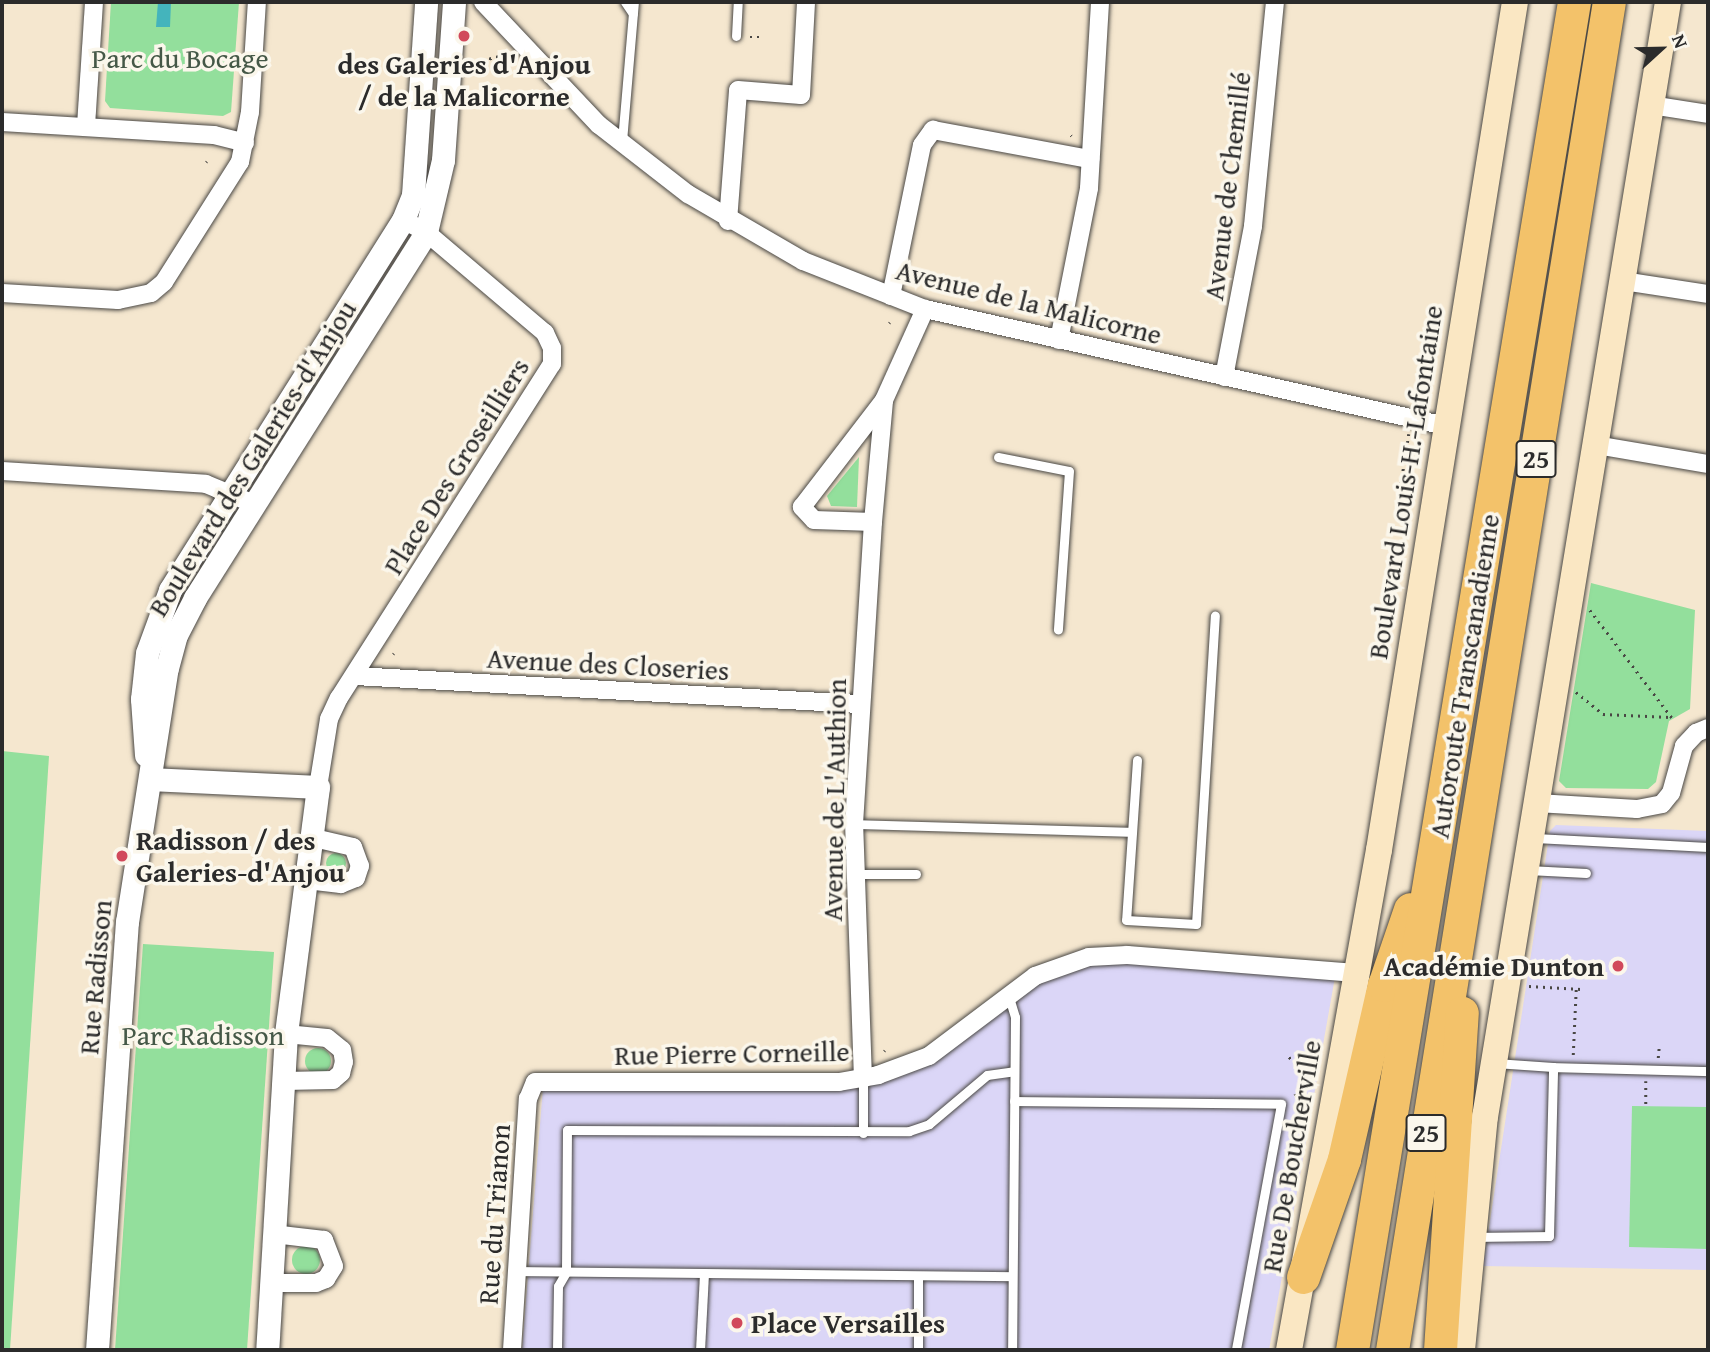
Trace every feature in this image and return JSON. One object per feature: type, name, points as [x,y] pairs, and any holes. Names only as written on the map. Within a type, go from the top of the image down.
[{"type":"highway","name":"Autoroute Transcanadienne","points":[[1352,1350],[1574,2]]},
{"type":"highway","name":"Autoroute Transcanadienne","points":[[1392,1350],[1609,2]]},
{"type":"highway","points":[[1303,1277],[1344,1159],[1384,985],[1438,831]]},
{"type":"highway","points":[[1440,1350],[1462,1065],[1462,916]]},
{"type":"main road","name":"Boulevard Louis-H.-Lafontaine","points":[[1356,972],[1514,2]]},
{"type":"main road","points":[[1462,1350],[1471,1236],[1494,1062],[1668,2]]},
{"type":"main road","name":"Rue De Boucherville","points":[[1289,1350],[1356,972]]},
{"type":"street","points":[[86,126],[94,2]]},
{"type":"street","points":[[2,293],[118,300],[151,293],[179,259],[240,162],[245,143],[257,2]]},
{"type":"street","name":"Boulevard des Galeries-d'Anjou","points":[[150,779],[142,699],[153,631],[170,590],[402,220],[416,176],[426,2]]},
{"type":"street","name":"Boulevard des Galeries-d'Anjou","points":[[150,779],[176,635],[254,504],[426,232],[443,160],[454,2]]},
{"type":"street","name":"Avenue de la Malicorne","points":[[483,2],[557,84],[622,143],[729,221],[803,261],[925,309],[1446,426]]},
{"type":"street","points":[[729,221],[738,90],[801,95],[806,2]]},
{"type":"street","points":[[1059,340],[1090,159],[1100,2]]},
{"type":"street","name":"Avenue de Chemillé","points":[[1224,376],[1256,205],[1275,2]]},
{"type":"street","points":[[1651,105],[1708,114]]},
{"type":"street","points":[[2,122],[214,135],[245,143]]},
{"type":"street","points":[[891,296],[922,145],[933,130],[1090,159]]},
{"type":"street","name":"Place Des Groseilliers","points":[[318,787],[328,719],[552,365],[552,348],[545,334],[426,232],[402,220]]},
{"type":"street","points":[[1622,281],[1708,294]]},
{"type":"street","name":"Avenue de L'Authion","points":[[873,522],[814,520],[802,507],[884,400],[925,309]]},
{"type":"street","name":"Avenue de L'Authion","points":[[863,1079],[854,824],[859,704],[884,400]]},
{"type":"street","points":[[1596,445],[1708,464]]},
{"type":"street","points":[[2,471],[206,484],[232,491],[254,504]]},
{"type":"street","name":"Avenue des Closeries","points":[[355,676],[859,704]]},
{"type":"street","points":[[1537,803],[1637,809],[1662,804],[1671,793],[1684,746],[1696,733],[1708,728]]},
{"type":"street","points":[[150,779],[318,787],[314,838],[286,1034],[267,1350]]},
{"type":"street","name":"Rue Radisson","points":[[97,1350],[127,922],[150,779]]},
{"type":"street","points":[[307,880],[341,884],[356,877],[360,866],[353,847],[314,838]]},
{"type":"street","name":"Rue Pierre Corneille","points":[[535,1082],[863,1079],[929,1056],[1008,994],[1044,970],[1101,955],[1356,972]]},
{"type":"street","points":[[284,1081],[334,1080],[344,1062],[342,1051],[327,1038],[286,1034]]},
{"type":"street","name":"Rue du Trianon","points":[[512,1350],[528,1099],[535,1082]]},
{"type":"street","points":[[272,1283],[316,1283],[326,1279],[334,1266],[324,1240],[274,1234]]},
{"type":"lane","points":[[625,2],[633,14]]},
{"type":"lane","points":[[622,143],[634,2]]},
{"type":"lane","points":[[736,36],[738,2]]},
{"type":"lane","points":[[998,457],[1069,471],[1058,630]]},
{"type":"lane","points":[[1137,760],[1126,919],[1196,925],[1215,616]]},
{"type":"lane","points":[[854,824],[1132,832]]},
{"type":"lane","points":[[1531,837],[1708,847]]},
{"type":"lane","points":[[1525,870],[1586,873]]},
{"type":"lane","points":[[856,874],[916,874]]},
{"type":"lane","points":[[1008,994],[1014,1010],[1012,1350]]},
{"type":"lane","points":[[1494,1062],[1553,1067],[1708,1070]]},
{"type":"lane","points":[[1471,1236],[1549,1236],[1553,1067]]},
{"type":"lane","points":[[557,1350],[558,1286],[566,1272],[567,1130],[863,1133],[923,1127],[987,1075],[1014,1071]]},
{"type":"lane","points":[[863,1079],[863,1133]]},
{"type":"lane","points":[[1014,1101],[1281,1104],[1236,1350]]},
{"type":"lane","points":[[516,1271],[1012,1276]]},
{"type":"lane","points":[[700,1350],[704,1273]]},
{"type":"lane","points":[[918,1276],[918,1350]]},
{"type":"path","points":[[464,69],[478,59],[508,53]]},
{"type":"path","points":[[1409,434],[1401,485],[1422,489]]},
{"type":"path","points":[[1571,688],[1603,714],[1673,719],[1585,603]]},
{"type":"path","points":[[1522,986],[1581,989]]},
{"type":"path","points":[[1573,1053],[1576,988]]},
{"type":"path","points":[[1658,1058],[1659,1047]]},
{"type":"path","points":[[1281,1104],[1302,1091],[1304,1070],[1289,1057]]},
{"type":"path","points":[[1646,1069],[1646,1106]]},
{"type":"shaded area","name":"Académie Dunton","points":[[1556,825],[1708,831],[1708,1270],[1483,1266],[1550,831]]},
{"type":"shaded area","name":"Place Versailles","points":[[1105,960],[1335,977],[1269,1350],[522,1350],[543,1087],[868,1080],[920,1066],[1035,979]]},
{"type":"green space","name":"Parc du Bocage","points":[[111,2],[239,2],[231,112],[223,116],[110,108],[105,101]]},
{"type":"green space","points":[[859,457],[857,507],[831,506],[827,496]]},
{"type":"green space","points":[[1591,583],[1695,610],[1690,709],[1669,721],[1656,782],[1648,789],[1566,788],[1559,781]]},
{"type":"green space","points":[[2,751],[49,756],[10,1350],[2,1350]]},
{"type":"green space","points":[[332,853],[340,853],[346,863],[340,873],[332,873],[326,867],[326,859]]},
{"type":"green space","name":"Parc Radisson","points":[[143,944],[274,952],[247,1350],[115,1350]]},
{"type":"green space","points":[[318,1048],[327,1052],[331,1061],[327,1070],[318,1074],[309,1070],[305,1061],[309,1052]]},
{"type":"green space","points":[[1632,1106],[1708,1107],[1708,1249],[1629,1247]]},
{"type":"green space","points":[[306,1246],[316,1250],[320,1260],[316,1270],[306,1274],[296,1270],[292,1260],[296,1250]]},
{"type":"water","points":[[158,2],[171,2],[170,27],[156,27]]},
{"type":"place","name":"des Galeries d'Anjou / de la Malicorne","points":[[464,36]]},
{"type":"place","name":"Radisson / des Galeries-d'Anjou","points":[[122,856]]},
{"type":"place","name":"Académie Dunton","points":[[1618,966]]},
{"type":"place","name":"Place Versailles","points":[[737,1323]]}]
